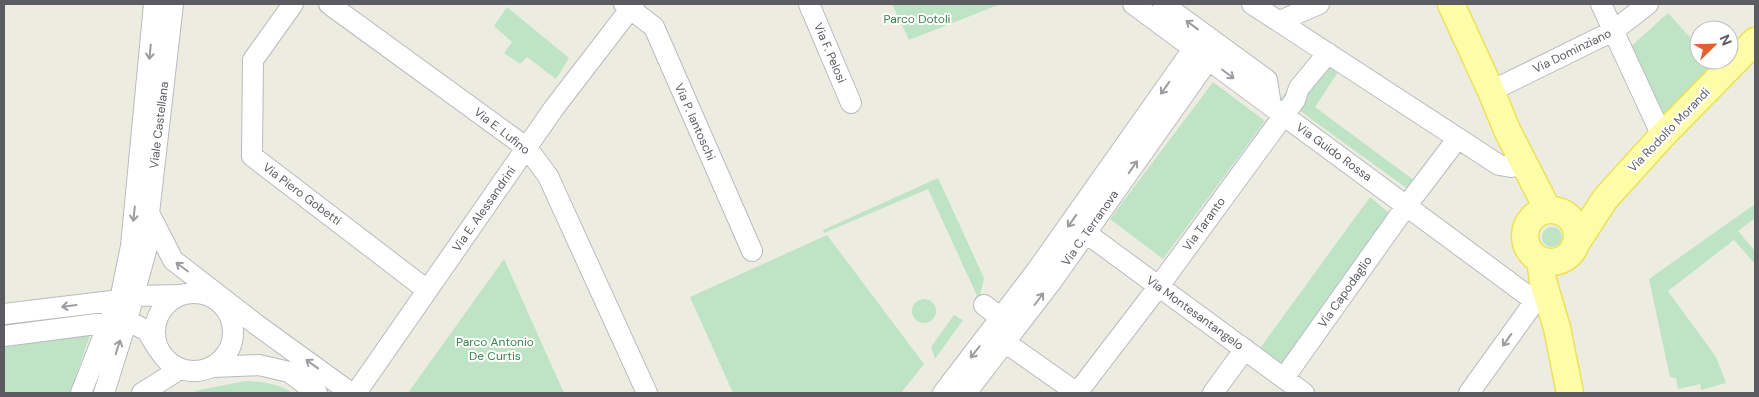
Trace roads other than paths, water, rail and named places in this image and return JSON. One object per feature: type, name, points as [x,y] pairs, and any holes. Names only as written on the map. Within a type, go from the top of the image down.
[{"type":"main road","points":[[1450,4],[1548,216]]},
{"type":"main road","name":"Via Rodolfo Morandi","points":[[1571,252],[1605,198],[1662,136],[1755,41]]},
{"type":"main road","points":[[1507,130],[1516,166],[1548,216],[1576,231],[1577,239],[1561,284],[1557,328]]},
{"type":"main road","name":"Via Rodolfo Morandi","points":[[1548,216],[1590,207],[1605,198]]},
{"type":"main road","points":[[1548,216],[1525,231],[1525,240],[1533,255],[1539,281],[1557,328],[1570,393]]},
{"type":"main road","points":[[1539,281],[1554,262],[1571,252]]},
{"type":"street","points":[[81,393],[118,321],[127,298],[154,4]]},
{"type":"street","name":"Viale Castellana","points":[[127,298],[147,246],[149,213],[173,4]]},
{"type":"street","name":"Via Piero Gobetti","points":[[293,4],[252,60],[252,156],[427,290]]},
{"type":"street","name":"Via E. Lufino","points":[[329,4],[527,148],[548,176],[647,393]]},
{"type":"street","name":"Via F. Pelosi","points":[[809,4],[851,103]]},
{"type":"street","name":"Via Guido Rossa","points":[[1133,4],[1407,205],[1539,281]]},
{"type":"street","points":[[1163,4],[1267,80],[1277,110]]},
{"type":"street","points":[[1252,4],[1499,165],[1516,166]]},
{"type":"street","points":[[1280,21],[1319,4]]},
{"type":"street","points":[[1600,4],[1662,136]]},
{"type":"street","name":"Via Dominziano","points":[[1491,91],[1613,31],[1648,4]]},
{"type":"street","name":"Via E. Alessandrini","points":[[356,393],[554,108],[630,5]]},
{"type":"street","name":"Via P. Iantoschi","points":[[630,5],[654,27],[752,251]]},
{"type":"street","name":"Via Taranto","points":[[1077,393],[1159,286],[1277,110],[1294,100],[1299,88],[1328,53]]},
{"type":"street","points":[[942,393],[1007,330],[1037,270],[1201,54]]},
{"type":"street","name":"Via C. Terranova","points":[[970,392],[1007,330],[1086,233],[1201,54]]},
{"type":"street","name":"Via Capodaglio","points":[[1284,378],[1407,205],[1458,138]]},
{"type":"street","points":[[149,213],[173,260],[257,325],[351,393]]},
{"type":"street","name":"Via Montesantangelo","points":[[1086,233],[1304,393]]},
{"type":"street","points":[[1469,393],[1539,281]]},
{"type":"street","points":[[4,314],[127,298],[193,293],[205,294],[257,325]]},
{"type":"street","points":[[162,355],[157,344],[156,320],[170,300],[181,295]]},
{"type":"street","points":[[213,367],[224,358],[231,347],[234,334],[232,321],[226,309],[216,300]]},
{"type":"street","points":[[984,305],[1007,330],[1077,393]]},
{"type":"street","points":[[104,393],[118,321]]},
{"type":"street","points":[[4,336],[118,321],[146,332],[170,364],[180,369],[191,372],[213,367],[260,364],[289,372],[317,393]]},
{"type":"street","points":[[1213,393],[1245,349]]},
{"type":"street","points":[[142,393],[180,369]]},
{"type":"park label","name":"Parco Dotoli","points":[[917,19]]},
{"type":"park label","name":"Parco Antonio De Curtis","points":[[495,349]]}]
